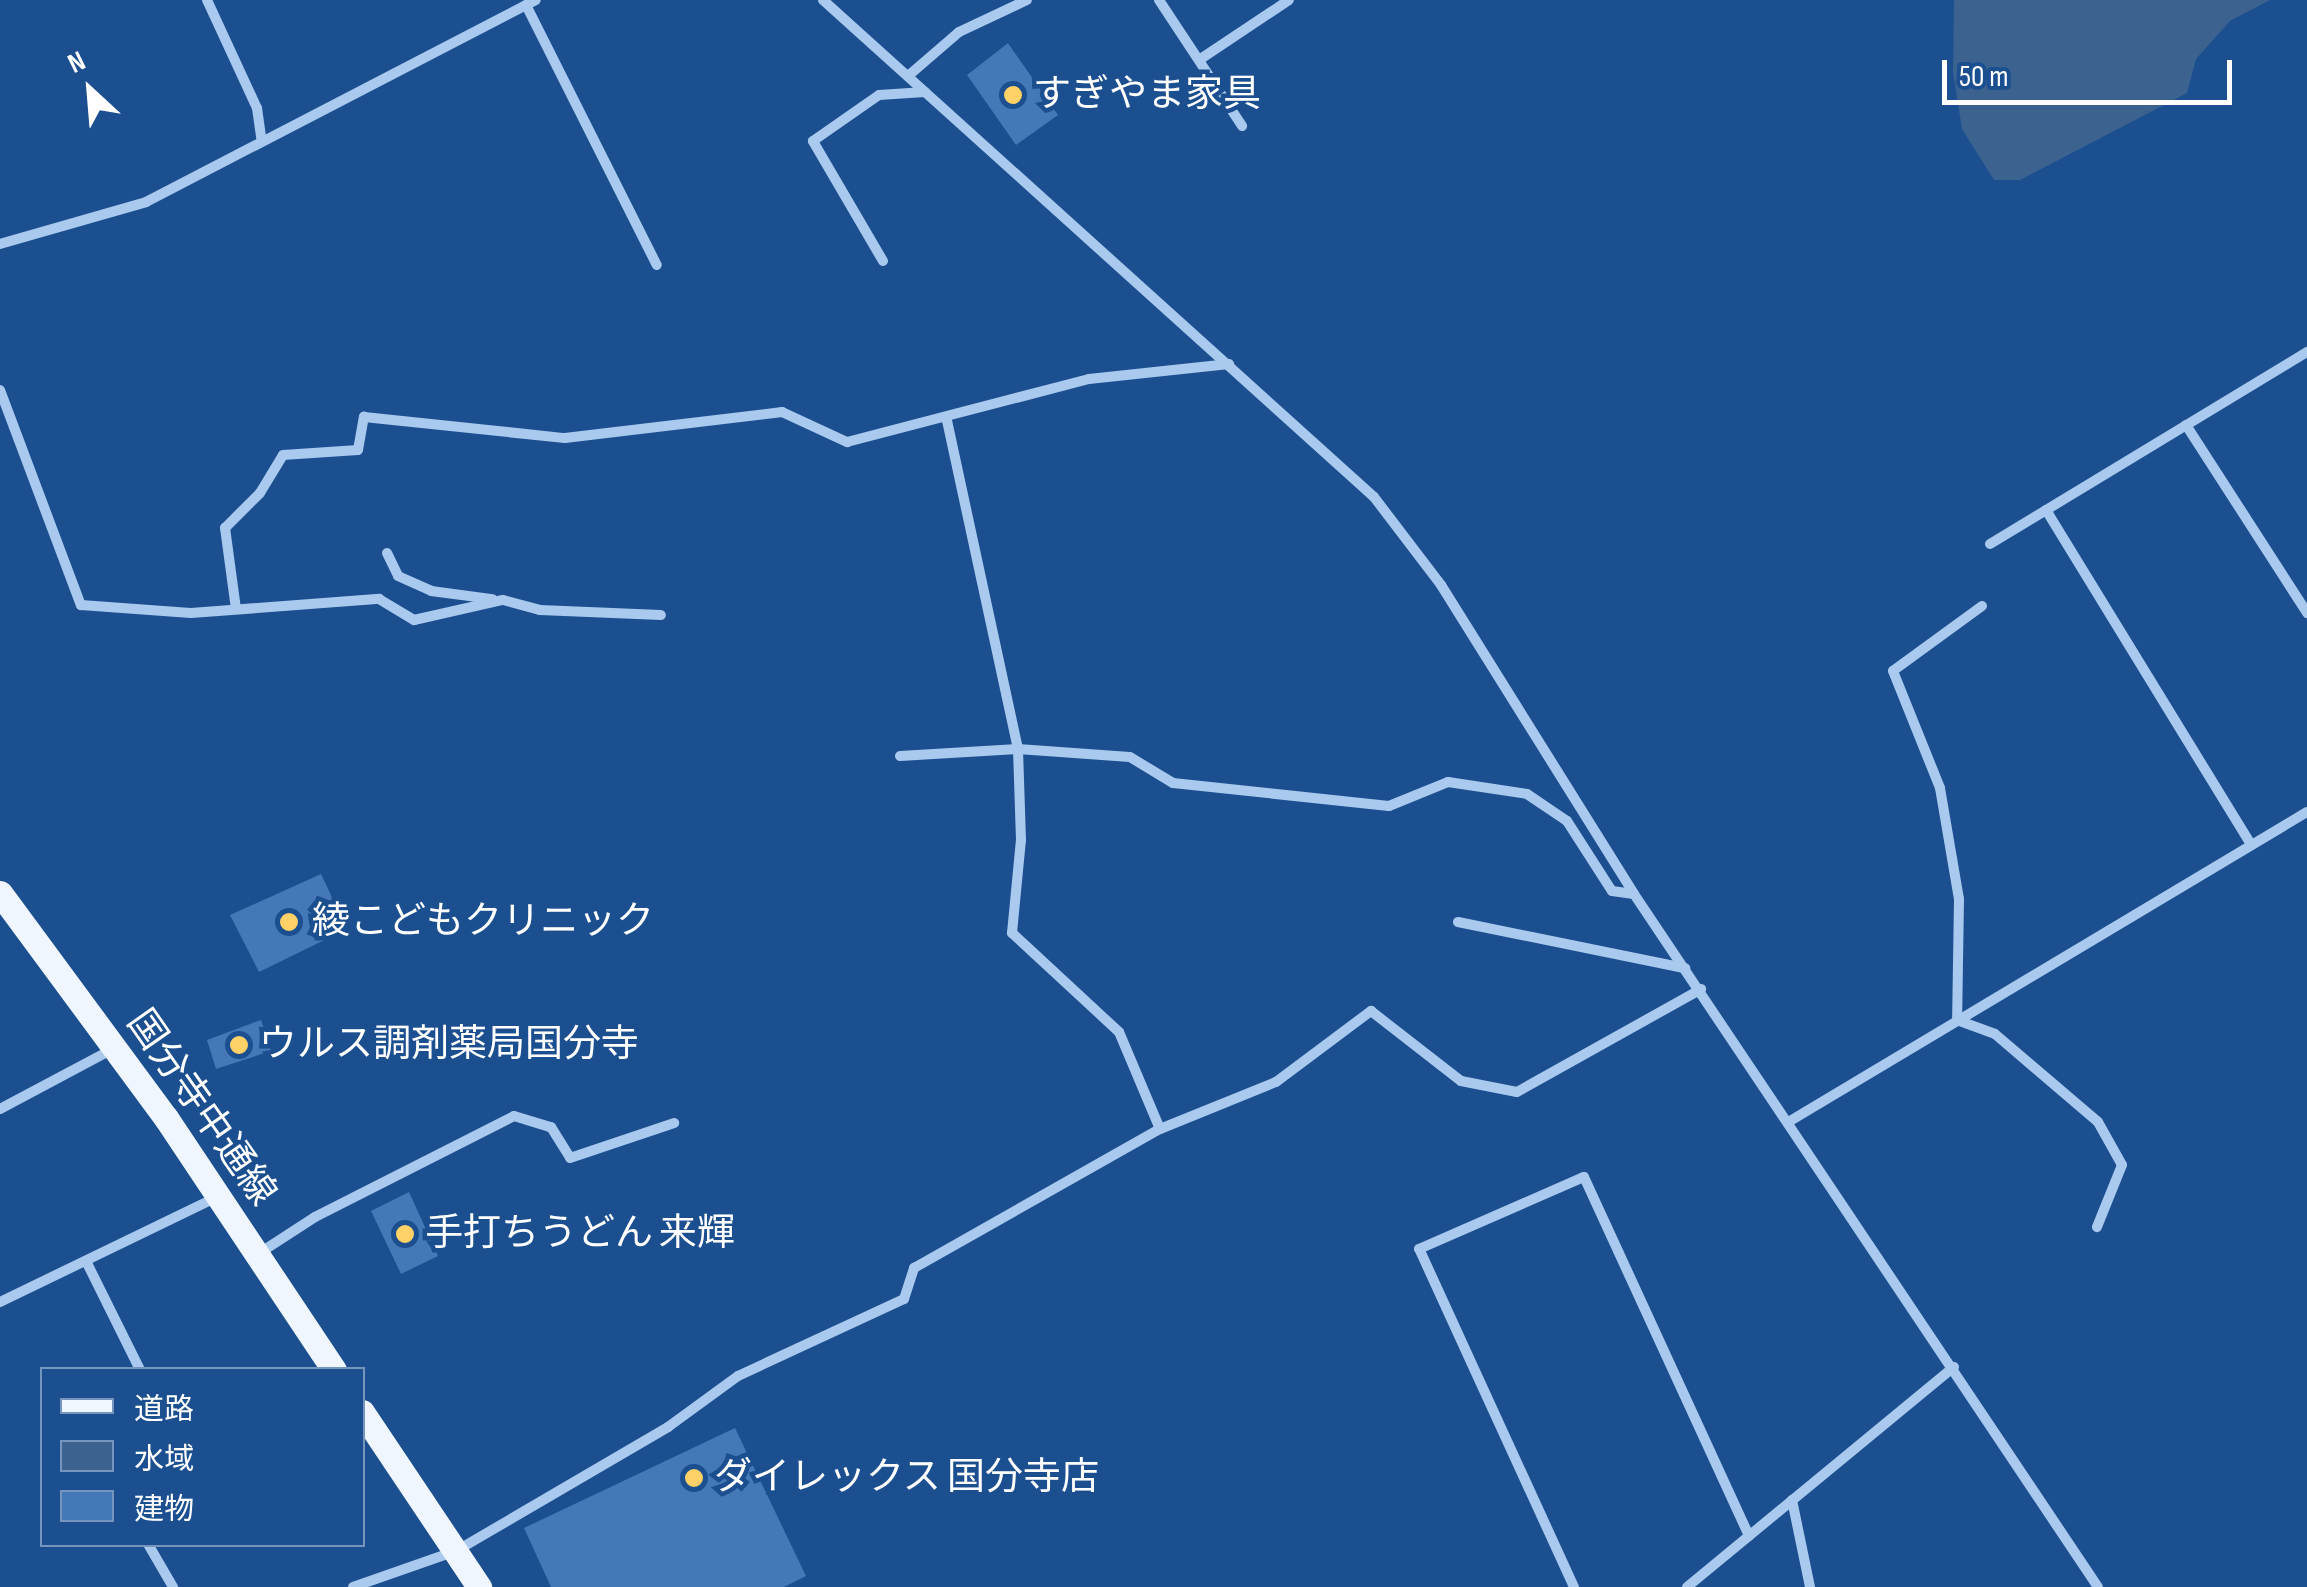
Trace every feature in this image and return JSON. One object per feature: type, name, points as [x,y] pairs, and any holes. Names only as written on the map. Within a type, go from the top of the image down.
[{"type":"main road","name":"国分寺中通線","points":[[0,894],[114,1048],[332,1367]]},
{"type":"main road","points":[[365,1416],[479,1587]]},
{"type":"street","points":[[207,0],[257,108],[262,142]]},
{"type":"street","points":[[823,0],[1374,497],[1441,585],[1634,894],[1790,1121],[2098,1587]]},
{"type":"street","points":[[908,76],[959,32],[1026,0]]},
{"type":"street","points":[[1159,0],[1242,126]]},
{"type":"street","points":[[1199,60],[1289,0]]},
{"type":"street","points":[[0,244],[146,202],[531,3],[657,265]]},
{"type":"street","points":[[883,261],[812,141],[879,95],[925,92]]},
{"type":"street","points":[[1990,544],[2307,352]]},
{"type":"street","points":[[236,609],[226,528],[260,493],[284,454],[358,450],[364,417],[566,438],[782,412],[847,442],[1088,379],[1230,364]]},
{"type":"street","points":[[0,390],[81,604],[236,609],[379,598],[414,620],[503,600]]},
{"type":"street","points":[[946,417],[1018,748],[1021,840],[1012,933],[1120,1032],[1160,1128]]},
{"type":"street","points":[[2186,425],[2307,613]]},
{"type":"street","points":[[2046,510],[2251,844]]},
{"type":"street","points":[[387,553],[398,576],[431,591],[503,600],[540,610],[661,615]]},
{"type":"street","points":[[1957,1020],[1960,898],[1940,788],[1893,671],[1982,606]]},
{"type":"street","points":[[900,756],[1018,748],[1130,756],[1173,783],[1389,806],[1448,782],[1526,794],[1567,821],[1612,891],[1634,894]]},
{"type":"street","points":[[1790,1121],[2307,812]]},
{"type":"street","points":[[1458,922],[1686,968]]},
{"type":"street","points":[[353,1587],[456,1550],[668,1427],[738,1376],[904,1299],[914,1268],[1160,1128],[1276,1082],[1371,1011],[1461,1082],[1516,1092],[1701,989]]},
{"type":"street","points":[[1957,1020],[1995,1034],[2098,1122],[2122,1166],[2097,1227]]},
{"type":"street","points":[[0,1109],[114,1048]]},
{"type":"street","points":[[257,1255],[316,1217],[514,1116],[551,1126],[570,1158],[674,1123]]},
{"type":"street","points":[[1574,1587],[1419,1249],[1584,1178],[1749,1536]]},
{"type":"street","points":[[0,1302],[218,1197]]},
{"type":"street","points":[[86,1261],[139,1367]]},
{"type":"street","points":[[1687,1587],[1954,1367]]},
{"type":"street","points":[[1792,1500],[1810,1587]]},
{"type":"street","points":[[150,1547],[172,1587]]},
{"type":"water","points":[[1954,0],[2270,0],[2230,21],[2196,59],[2187,93],[2020,180],[1994,180],[1962,129],[1953,72]]},
{"type":"building","name":"すぎやま家具","points":[[1008,43],[1058,115],[1016,145],[967,75]]},
{"type":"building","name":"綾こどもクリニック","points":[[321,874],[347,929],[259,972],[230,915]]},
{"type":"building","name":"ウルス調剤薬局国分寺","points":[[261,1020],[271,1051],[216,1069],[207,1040]]},
{"type":"building","name":"手打ちうどん 来輝","points":[[409,1192],[438,1256],[401,1274],[371,1211]]},
{"type":"building","name":"ダイレックス 国分寺店","points":[[735,1428],[806,1576],[784,1587],[551,1587],[524,1528]]},
{"type":"place","name":"すぎやま家具","points":[[1013,95]]},
{"type":"place","name":"綾こどもクリニック","points":[[289,922]]},
{"type":"place","name":"ウルス調剤薬局国分寺","points":[[239,1045]]},
{"type":"place","name":"手打ちうどん 来輝","points":[[405,1234]]},
{"type":"place","name":"ダイレックス 国分寺店","points":[[694,1478]]}]
